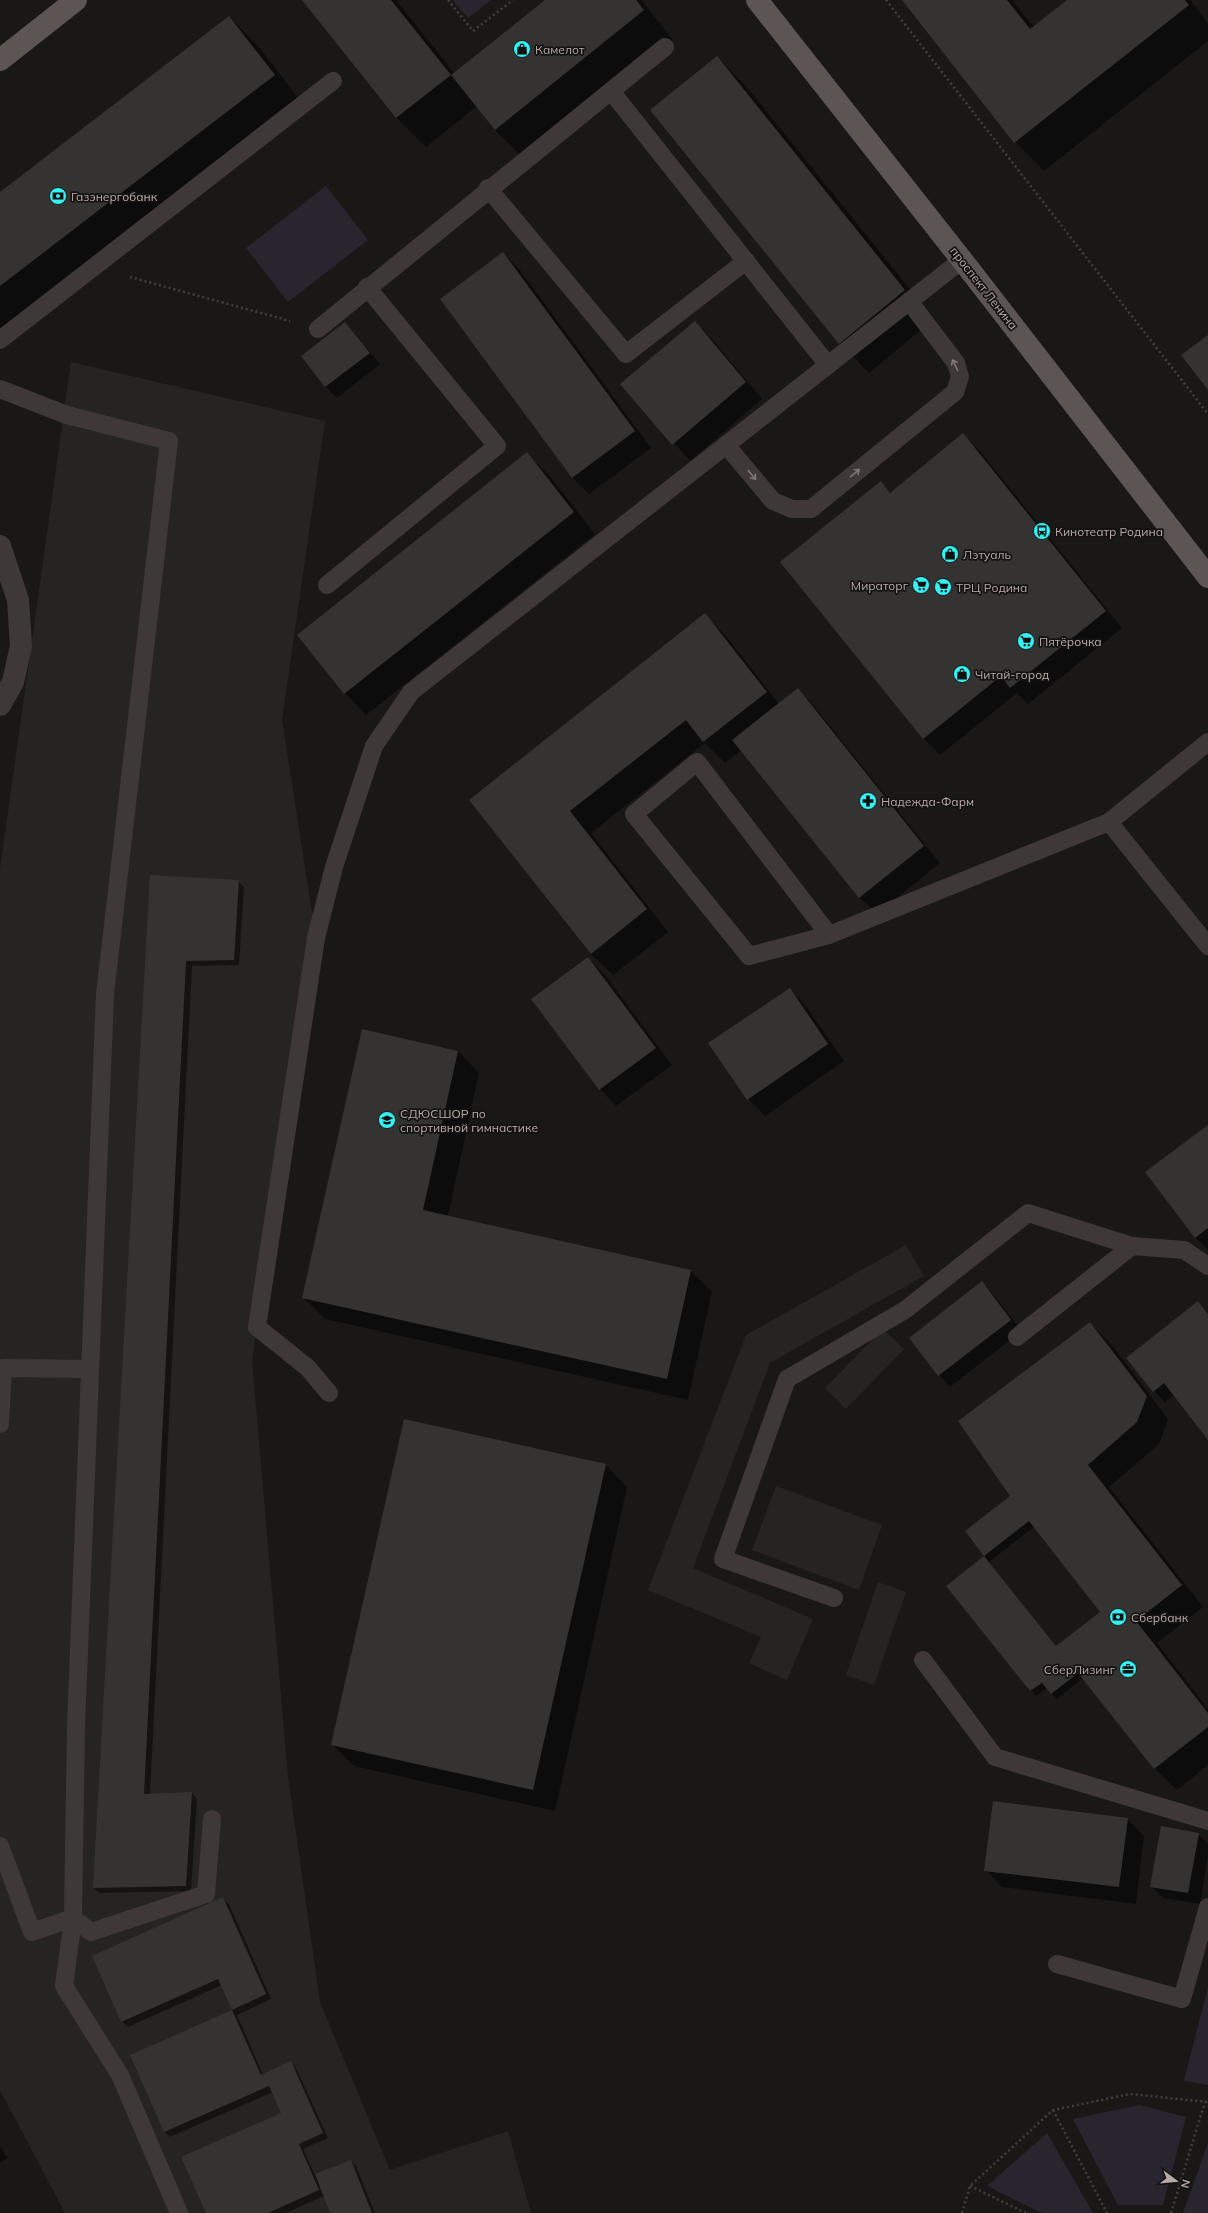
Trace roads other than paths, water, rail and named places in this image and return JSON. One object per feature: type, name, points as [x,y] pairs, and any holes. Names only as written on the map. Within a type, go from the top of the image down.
[{"type":"main road","points":[[0,60],[76,0]]},
{"type":"main road","name":"проспект Ленина","points":[[757,0],[962,260],[1208,577]]},
{"type":"street","points":[[0,546],[18,600],[21,646],[13,682],[0,705]]},
{"type":"lane","points":[[318,329],[488,188],[665,47]]},
{"type":"lane","points":[[0,340],[333,80]]},
{"type":"lane","points":[[611,91],[828,365]]},
{"type":"lane","points":[[488,188],[626,354],[746,261]]},
{"type":"lane","points":[[329,1393],[308,1368],[257,1327],[316,938],[334,867],[374,746],[411,692],[962,260]]},
{"type":"lane","points":[[327,585],[497,446],[367,287]]},
{"type":"lane","points":[[726,445],[774,501],[792,509],[811,509],[955,392],[960,377],[956,364],[909,301]]},
{"type":"lane","points":[[0,389],[67,415],[169,440],[105,994],[76,1726],[73,1918],[64,1986],[120,2075],[179,2213]]},
{"type":"lane","points":[[829,935],[697,762],[634,814],[749,956],[829,935],[1109,822],[1208,742]]},
{"type":"lane","points":[[1109,822],[1208,946]]},
{"type":"lane","points":[[834,1598],[723,1559],[788,1379],[905,1310],[1028,1213],[1132,1246],[1184,1250],[1208,1266]]},
{"type":"lane","points":[[1017,1337],[1132,1246]]},
{"type":"lane","points":[[0,1424],[3,1368],[90,1369]]},
{"type":"lane","points":[[923,1660],[995,1757],[1208,1821]]},
{"type":"lane","points":[[73,1918],[91,1932],[206,1894],[212,1820]]},
{"type":"lane","points":[[0,1846],[32,1932],[73,1918]]},
{"type":"lane","points":[[1057,1964],[1182,1999],[1208,1907]]},
{"type":"place","name":"Камелот","points":[[522,49]]},
{"type":"place","name":"Газэнергобанк","points":[[58,196]]},
{"type":"place","name":"Кинотеатр Родина","points":[[1042,531]]},
{"type":"place","name":"Лэтуаль","points":[[950,554]]},
{"type":"place","name":"Мираторг","points":[[921,585]]},
{"type":"place","name":"ТРЦ Родина","points":[[943,587]]},
{"type":"place","name":"Пятёрочка","points":[[1026,641]]},
{"type":"place","name":"Читай-город","points":[[962,674]]},
{"type":"place","name":"Надежда-Фарм","points":[[868,801]]},
{"type":"place","name":"СДЮСШОР по спортивной гимнастике","points":[[387,1120]]},
{"type":"place","name":"Сбербанк","points":[[1118,1617]]},
{"type":"place","name":"СберЛизинг","points":[[1128,1669]]}]
